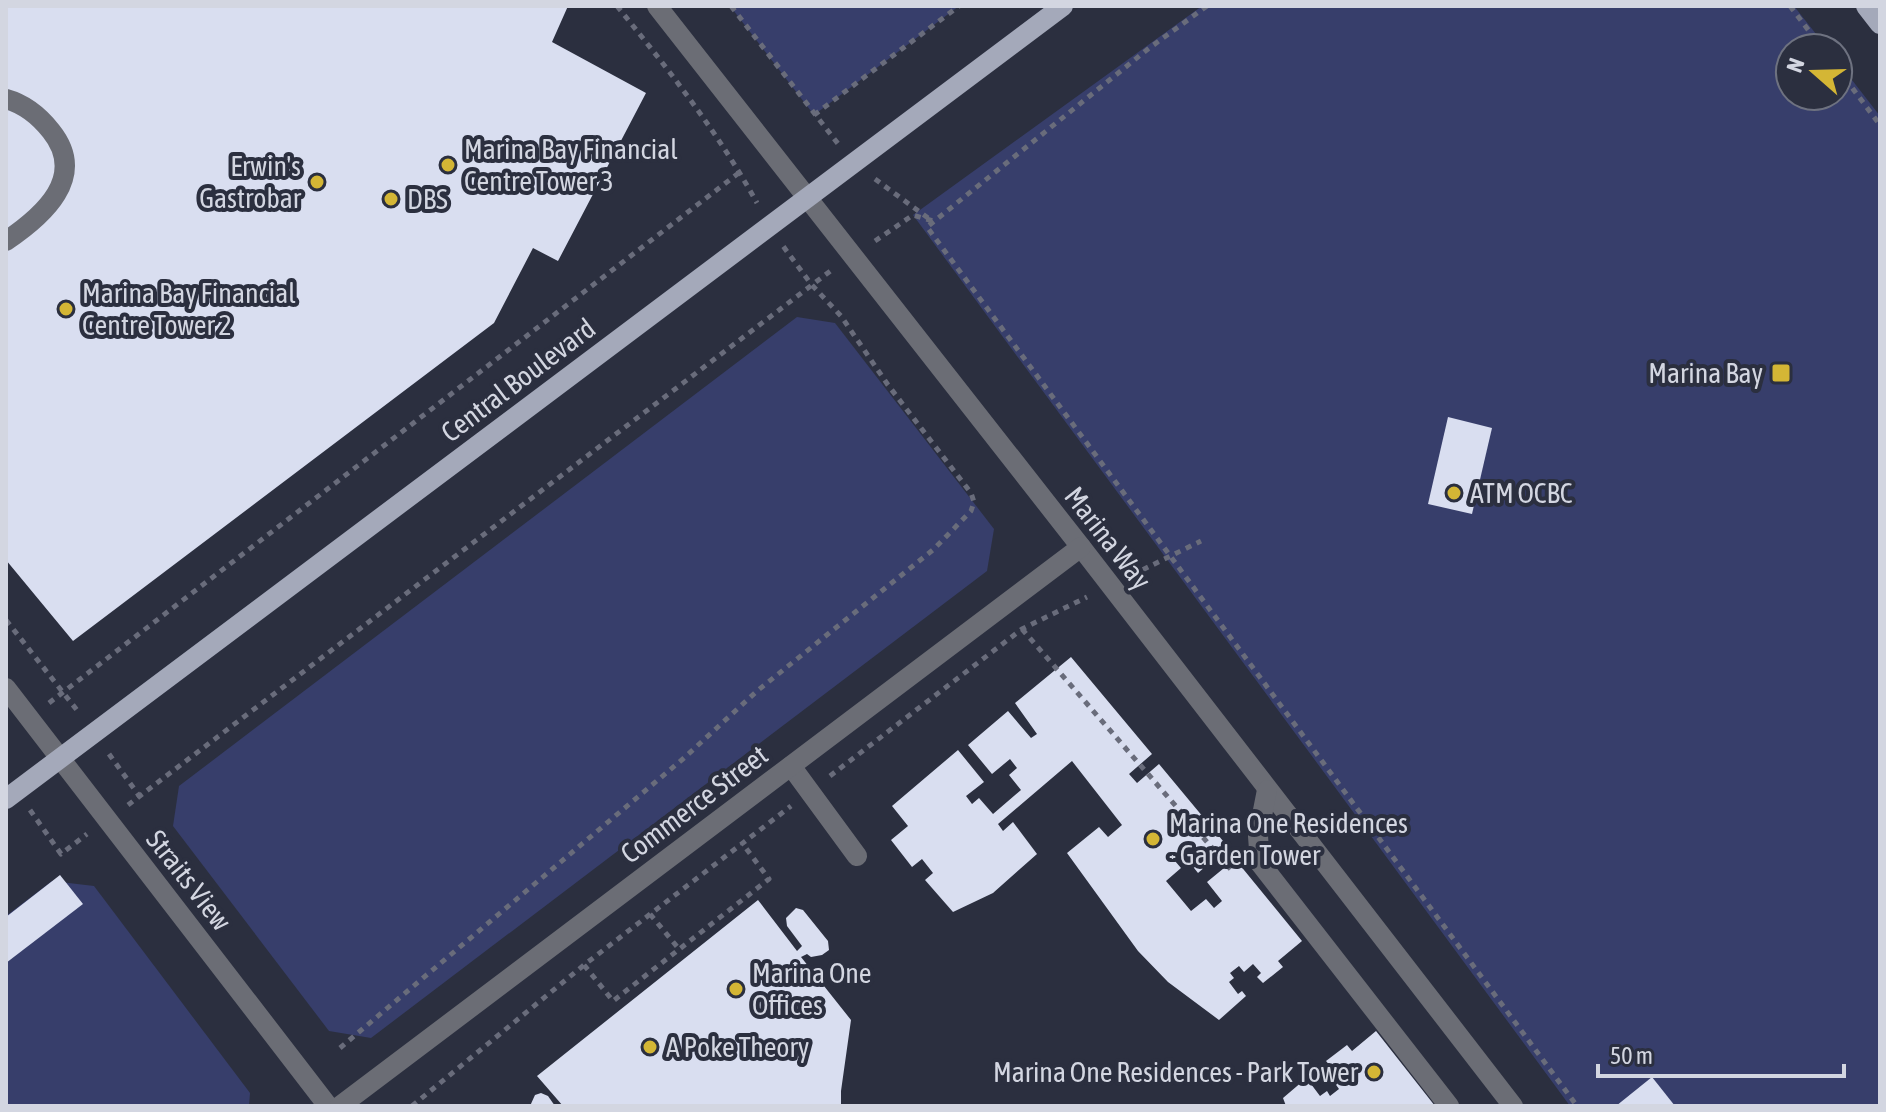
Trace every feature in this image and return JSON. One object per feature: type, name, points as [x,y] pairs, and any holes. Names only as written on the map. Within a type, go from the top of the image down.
[{"type":"main road","name":"Central Boulevard","points":[[11,795],[1063,6]]},
{"type":"main road","points":[[1866,6],[1880,24]]},
{"type":"street","name":"Marina Way","points":[[657,6],[1513,1106]]},
{"type":"street","points":[[6,99],[40,117],[62,144],[65,168],[60,190],[49,206],[6,241]]},
{"type":"street","name":"Commerce Street","points":[[340,1106],[1081,547]]},
{"type":"street","name":"Straits View","points":[[6,688],[328,1106]]},
{"type":"street","points":[[791,766],[857,856]]},
{"type":"street","points":[[1267,790],[1258,836],[1260,863],[1449,1106]]},
{"type":"path","points":[[29,719],[740,172],[673,75],[617,6]]},
{"type":"path","points":[[731,6],[814,115],[959,6]]},
{"type":"path","points":[[1207,6],[1148,49],[927,227],[1577,1106]]},
{"type":"path","points":[[1790,6],[1810,32]]},
{"type":"path","points":[[1854,90],[1880,125]]},
{"type":"path","points":[[11,795],[61,854],[140,797],[811,284],[913,215],[933,221]]},
{"type":"path","points":[[340,1048],[684,758],[757,691],[934,549],[971,511],[974,502],[971,493],[888,385],[841,316],[811,284]]},
{"type":"path","points":[[6,620],[63,692]]},
{"type":"path","points":[[1022,629],[1243,883]]},
{"type":"path","points":[[94,733],[140,797]]},
{"type":"path","points":[[584,965],[613,1001],[769,879],[742,843]]},
{"type":"path","points":[[650,914],[679,949]]},
{"type":"shaded area","points":[[730,6],[959,6],[814,115]]},
{"type":"shaded area","points":[[1202,6],[1794,6],[1814,32],[1774,32],[1774,112],[1854,112],[1854,83],[1880,116],[1880,1106],[1570,1106],[913,215]]},
{"type":"shaded area","points":[[797,317],[835,323],[994,529],[987,571],[371,1038],[329,1031],[173,826],[179,786]]},
{"type":"shaded area","points":[[52,881],[94,886],[250,1093],[249,1106],[6,1106],[6,916]]},
{"type":"building","points":[[6,6],[568,6],[552,42],[646,93],[558,261],[533,248],[494,323],[73,641],[6,560]]},
{"type":"building","points":[[1448,417],[1492,428],[1472,514],[1428,504]]},
{"type":"building","name":"Marina One Residences - Garden Tower","points":[[1071,657],[1152,754],[1129,774],[1137,783],[1159,764],[1228,847],[1198,873],[1183,854],[1175,861],[1181,868],[1166,881],[1191,911],[1206,899],[1214,908],[1222,901],[1207,882],[1235,859],[1302,941],[1278,961],[1283,967],[1263,983],[1257,977],[1261,973],[1253,964],[1244,972],[1239,966],[1230,973],[1234,978],[1229,982],[1238,994],[1242,991],[1246,996],[1219,1020],[1168,982],[1138,951],[1067,853],[1099,827],[1108,837],[1122,825],[1072,761],[998,824],[1003,831],[1013,822],[1037,854],[993,893],[953,912],[925,880],[933,873],[922,859],[912,867],[891,840],[908,826],[892,806],[958,750],[984,782],[966,796],[972,804],[979,798],[993,814],[1021,790],[1009,775],[1017,768],[1010,759],[992,774],[968,745],[1008,711],[1031,738],[1037,734],[1015,703]]},
{"type":"building","points":[[60,875],[83,904],[6,963],[6,917]]},
{"type":"building","name":"Marina One Offices","points":[[758,900],[797,951],[802,946],[787,926],[786,918],[796,908],[803,910],[828,941],[829,950],[822,955],[811,957],[807,954],[801,957],[851,1020],[841,1106],[563,1106],[537,1076]]},
{"type":"building","name":"Marina One Residences - Park Tower","points":[[1376,1031],[1435,1106],[1286,1106],[1283,1098],[1310,1075],[1315,1081],[1311,1084],[1320,1096],[1327,1091],[1330,1096],[1339,1089],[1334,1082],[1343,1075],[1336,1065],[1332,1068],[1326,1061],[1347,1045],[1352,1051]]},
{"type":"building","points":[[1652,1077],[1675,1106],[1616,1106]]},
{"type":"building","points":[[541,1093],[548,1096],[555,1106],[530,1106],[535,1095]]},
{"type":"place","name":"Marina Bay Financial Centre Tower 3","points":[[448,165]]},
{"type":"place","name":"Erwin's Gastrobar","points":[[317,182]]},
{"type":"place","name":"DBS","points":[[391,199]]},
{"type":"place","name":"Marina Bay Financial Centre Tower 2","points":[[66,309]]},
{"type":"place","name":"Marina Bay","points":[[1781,373]]},
{"type":"place","name":"ATM OCBC","points":[[1454,493]]},
{"type":"place","name":"Marina One Residences - Garden Tower","points":[[1153,839]]},
{"type":"place","name":"Marina One Offices","points":[[736,989]]},
{"type":"place","name":"A Poke Theory","points":[[650,1047]]},
{"type":"place","name":"Marina One Residences - Park Tower","points":[[1374,1072]]}]
